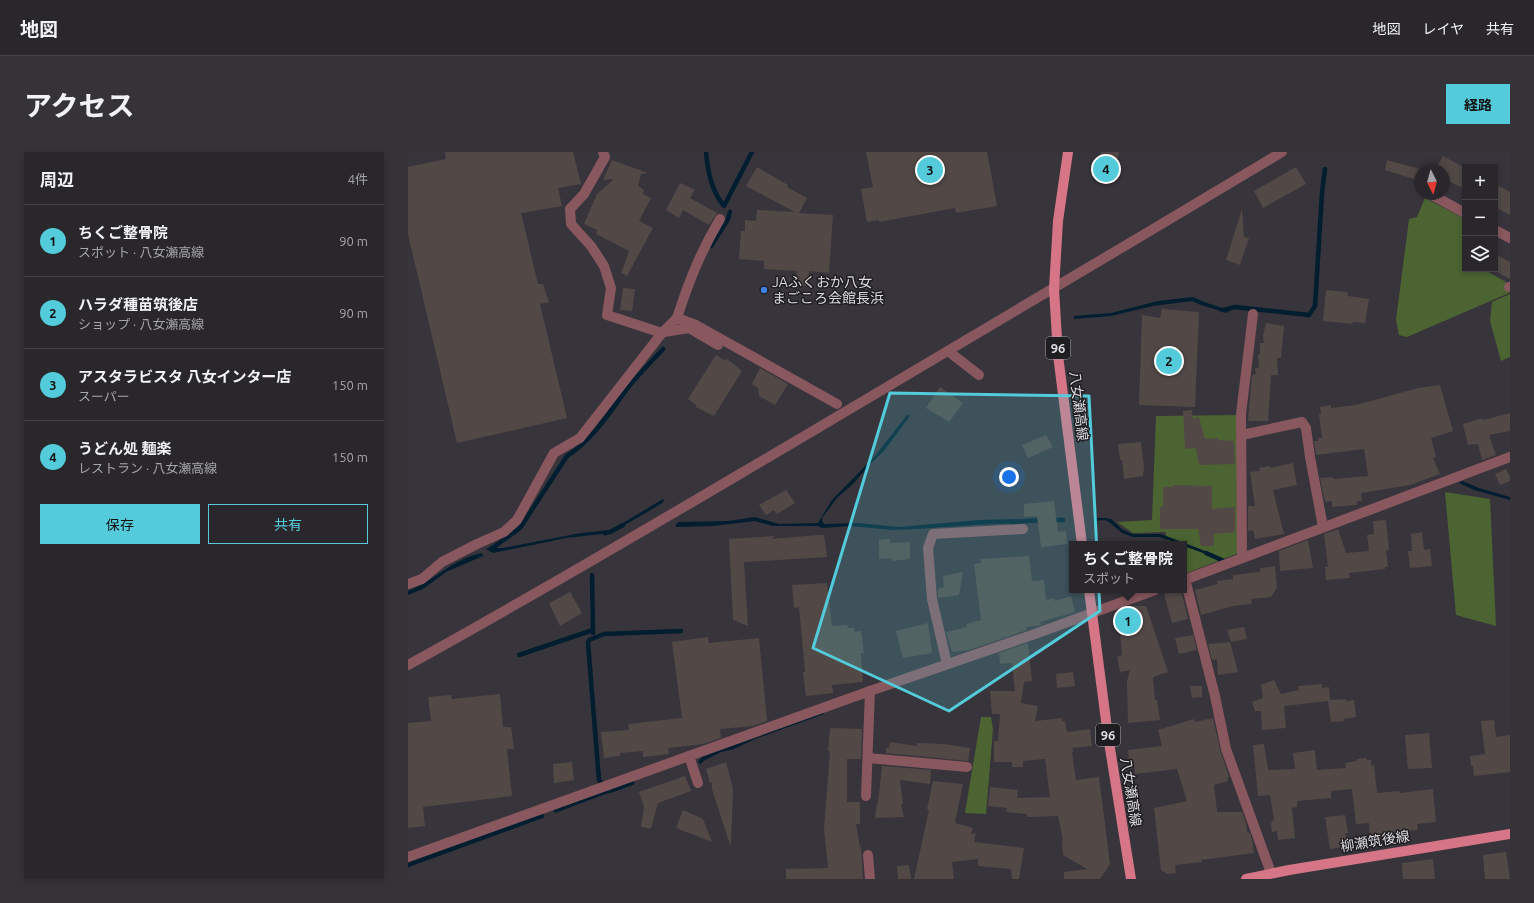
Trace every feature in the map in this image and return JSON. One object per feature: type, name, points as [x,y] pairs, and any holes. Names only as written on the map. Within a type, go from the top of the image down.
[{"type":"main road","name":"八女瀬高線","points":[[1068,152],[1058,221],[1054,289],[1058,355],[1082,541]]},
{"type":"main road","name":"八女瀬高線","points":[[1089,593],[1108,736],[1131,879]]},
{"type":"main road","name":"柳瀬筑後線","points":[[1246,879],[1271,873],[1510,834]]},
{"type":"street","points":[[603,152],[605,157],[584,194],[570,209],[571,224],[591,246],[604,266],[611,288],[607,315],[663,332],[689,328],[718,345]]},
{"type":"street","points":[[408,665],[613,549],[948,352],[1282,152]]},
{"type":"street","points":[[1441,200],[1462,211]]},
{"type":"street","points":[[408,584],[422,579],[442,562],[504,532],[517,520],[554,453],[580,438],[663,332],[677,318],[693,272],[705,245],[720,219]]},
{"type":"street","points":[[1498,232],[1510,238]]},
{"type":"street","points":[[1242,557],[1241,414],[1253,314]]},
{"type":"street","points":[[677,318],[696,325],[837,404]]},
{"type":"street","points":[[948,352],[979,375]]},
{"type":"street","points":[[1242,435],[1302,422],[1306,428],[1323,527]]},
{"type":"street","points":[[1187,578],[1510,457]]},
{"type":"street","points":[[947,664],[932,599],[928,548],[932,534],[1023,529]]},
{"type":"street","points":[[1187,590],[1215,696],[1226,749],[1271,873]]},
{"type":"street","points":[[408,857],[1147,593]]},
{"type":"street","points":[[866,796],[870,692]]},
{"type":"street","points":[[689,756],[698,783]]},
{"type":"street","points":[[868,758],[967,767]]},
{"type":"street","points":[[868,855],[870,879]]},
{"type":"highlighted area","points":[[890,393],[1089,396],[1100,611],[949,711],[813,648]]},
{"type":"green space","points":[[1424,200],[1429,200],[1462,217],[1462,272],[1488,272],[1506,282],[1509,293],[1407,337],[1399,335],[1396,320],[1409,219],[1417,217]]},
{"type":"green space","points":[[1510,294],[1510,357],[1501,361],[1490,321],[1492,302]]},
{"type":"green space","points":[[1238,415],[1239,553],[1187,573],[1187,541],[1168,541],[1165,532],[1133,533],[1117,522],[1152,520],[1156,416]]},
{"type":"green space","points":[[1445,492],[1490,499],[1496,626],[1456,615]]},
{"type":"green space","points":[[981,717],[991,717],[993,729],[986,814],[965,813]]},
{"type":"water","points":[[1193,297],[1229,310],[1227,313],[1192,301],[1153,306],[1111,316],[1074,319],[1074,316],[1111,313],[1158,301]]},
{"type":"water","points":[[907,415],[910,415],[884,451],[868,466],[854,483],[837,498],[822,518],[824,524],[858,523],[899,527],[978,520],[1017,519],[1018,523],[893,530],[850,526],[822,528],[818,526],[773,526],[755,521],[713,526],[675,527],[678,522],[728,521],[755,517],[779,524],[818,523],[832,500],[875,456]]},
{"type":"water","points":[[1462,481],[1479,488],[1510,497],[1510,500],[1474,490],[1459,483]]},
{"type":"water","points":[[663,499],[664,501],[661,504],[618,529],[618,526]]},
{"type":"water","points":[[1094,518],[1111,519],[1122,529],[1132,534],[1161,534],[1179,541],[1170,541],[1160,537],[1133,537],[1122,533],[1105,520],[1093,521]]},
{"type":"water","points":[[610,530],[611,533],[566,538],[493,553],[486,549],[492,546],[494,548],[503,548],[581,533]]},
{"type":"water","points":[[1187,544],[1213,554],[1211,556],[1187,547]]},
{"type":"water","points":[[482,553],[483,556],[446,572],[423,589],[408,595],[408,591],[427,582],[453,565]]},
{"type":"water","points":[[822,712],[824,714],[755,739],[734,749],[721,752],[700,764],[698,762],[702,757]]},
{"type":"water","points":[[615,787],[616,790],[555,813],[553,810]]},
{"type":"building","points":[[445,152],[573,152],[581,184],[558,188],[562,206],[521,213],[538,284],[543,284],[549,302],[540,304],[567,418],[457,443],[408,234],[408,167],[446,159]]},
{"type":"building","points":[[866,152],[987,152],[997,206],[956,213],[955,208],[879,222],[879,220],[867,222],[861,189],[873,187]]},
{"type":"building","points":[[1101,152],[1119,152],[1113,178],[1095,174]]},
{"type":"building","points":[[1443,156],[1462,166],[1462,188],[1450,182],[1450,164],[1438,164]]},
{"type":"building","points":[[612,160],[648,173],[641,174],[638,186],[644,190],[643,194],[651,198],[639,221],[653,228],[627,276],[621,273],[629,251],[596,234],[597,230],[584,224],[597,194],[614,179],[603,180]]},
{"type":"building","points":[[1387,160],[1414,167],[1414,179],[1385,170]]},
{"type":"building","points":[[757,167],[807,198],[799,213],[833,215],[829,273],[809,271],[808,286],[796,285],[797,271],[764,269],[764,261],[739,259],[741,231],[745,231],[745,220],[756,221],[757,210],[795,212],[746,186]]},
{"type":"building","points":[[1296,167],[1306,184],[1263,208],[1254,191]]},
{"type":"building","points":[[680,183],[695,190],[690,198],[717,213],[709,225],[683,210],[679,218],[666,210]]},
{"type":"building","points":[[1499,186],[1510,192],[1510,215],[1498,209]]},
{"type":"building","points":[[1242,209],[1244,237],[1249,238],[1240,265],[1226,260]]},
{"type":"building","points":[[1498,256],[1510,262],[1510,279],[1497,272]]},
{"type":"building","points":[[623,288],[635,289],[632,311],[620,310]]},
{"type":"building","points":[[1326,290],[1347,292],[1348,296],[1369,299],[1365,323],[1353,322],[1352,324],[1323,321]]},
{"type":"building","points":[[1162,309],[1199,312],[1195,407],[1139,405],[1142,315],[1160,318]]},
{"type":"building","points":[[1266,323],[1284,326],[1281,358],[1277,358],[1278,375],[1271,375],[1268,421],[1248,421],[1252,375],[1256,374],[1255,368],[1259,368],[1258,355],[1260,354],[1260,343],[1264,343],[1263,336]]},
{"type":"building","points":[[716,355],[724,360],[727,359],[742,371],[714,416],[696,407],[696,405],[688,399]]},
{"type":"building","points":[[760,368],[788,384],[775,405],[759,396],[758,388],[752,384]]},
{"type":"building","points":[[1440,385],[1453,431],[1431,438],[1436,457],[1433,458],[1440,474],[1410,485],[1361,493],[1362,501],[1357,501],[1357,505],[1332,507],[1332,501],[1325,502],[1320,478],[1333,477],[1333,479],[1368,476],[1364,449],[1316,455],[1314,441],[1318,441],[1318,438],[1322,438],[1319,414],[1321,414],[1320,407],[1331,405],[1331,408],[1356,405],[1418,388]]},
{"type":"building","points":[[940,387],[963,403],[949,422],[926,408]]},
{"type":"building","points":[[1192,410],[1193,419],[1199,417],[1205,439],[1218,438],[1218,440],[1234,441],[1235,464],[1199,465],[1196,448],[1185,449],[1183,411]]},
{"type":"building","points":[[1510,413],[1510,431],[1489,435],[1496,455],[1482,460],[1478,444],[1468,445],[1463,424],[1483,418],[1483,420]]},
{"type":"building","points":[[1046,435],[1053,447],[1028,458],[1022,445]]},
{"type":"building","points":[[1141,442],[1144,467],[1143,476],[1124,479],[1122,460],[1120,460],[1118,444]]},
{"type":"building","points":[[1293,463],[1297,485],[1273,490],[1284,534],[1255,539],[1253,530],[1248,531],[1248,506],[1255,506],[1250,472],[1260,471],[1259,468],[1270,466],[1270,468]]},
{"type":"building","points":[[1506,469],[1510,477],[1510,481],[1500,485],[1495,474]]},
{"type":"building","points":[[1173,485],[1212,486],[1212,509],[1235,507],[1235,532],[1214,534],[1214,546],[1201,546],[1198,529],[1160,529],[1160,507],[1163,507],[1163,487],[1173,487]]},
{"type":"building","points":[[786,490],[795,503],[777,514],[774,510],[766,515],[759,505]]},
{"type":"building","points":[[1054,501],[1058,532],[1066,531],[1067,544],[1041,547],[1037,516],[1024,517],[1024,504]]},
{"type":"building","points":[[1386,520],[1389,550],[1386,550],[1388,567],[1385,567],[1385,569],[1349,573],[1350,578],[1326,580],[1325,567],[1328,567],[1324,534],[1338,529],[1346,553],[1369,551],[1367,535],[1374,534],[1373,521]]},
{"type":"building","points":[[1422,532],[1424,550],[1430,549],[1432,566],[1410,568],[1408,551],[1412,551],[1411,534]]},
{"type":"building","points":[[824,535],[827,557],[744,562],[748,626],[733,620],[729,539],[775,536],[771,539]]},
{"type":"building","points":[[890,539],[890,543],[910,542],[910,559],[892,561],[891,558],[879,559],[879,540]]},
{"type":"building","points":[[1308,540],[1313,568],[1280,571],[1279,551]]},
{"type":"building","points":[[1029,556],[1032,581],[1044,580],[1046,600],[1054,598],[1055,601],[1071,596],[1075,612],[1040,622],[1041,625],[1026,627],[1027,630],[969,650],[952,652],[946,632],[967,627],[966,624],[981,620],[974,564],[981,563],[980,559]]},
{"type":"building","points":[[1275,566],[1277,587],[1271,597],[1251,599],[1252,604],[1233,606],[1201,615],[1195,590],[1218,584],[1217,581],[1233,579],[1233,575],[1260,572],[1260,568]]},
{"type":"building","points":[[963,572],[959,595],[938,598],[938,589],[944,587],[943,576]]},
{"type":"building","points":[[827,583],[832,626],[847,625],[848,628],[854,628],[854,632],[861,631],[864,653],[861,653],[863,682],[832,685],[833,693],[806,696],[799,607],[794,608],[792,585]]},
{"type":"building","points":[[570,592],[582,613],[560,626],[549,603]]},
{"type":"building","points":[[1182,593],[1188,619],[1172,623],[1164,594]]},
{"type":"building","points":[[1130,606],[1146,606],[1168,672],[1153,677],[1155,700],[1157,700],[1160,720],[1128,723],[1127,681],[1130,670],[1120,672],[1117,657],[1122,655],[1118,611]]},
{"type":"building","points":[[928,623],[932,653],[903,658],[896,631]]},
{"type":"building","points":[[1244,627],[1247,639],[1231,642],[1227,630]]},
{"type":"building","points":[[1193,635],[1197,650],[1179,654],[1175,638]]},
{"type":"building","points":[[708,637],[709,643],[759,638],[767,721],[753,726],[720,729],[721,738],[703,744],[668,748],[669,754],[643,757],[643,751],[620,753],[620,756],[604,758],[601,732],[629,730],[628,724],[682,718],[672,642]]},
{"type":"building","points":[[1230,642],[1238,672],[1218,675],[1217,659],[1212,660],[1208,644]]},
{"type":"building","points":[[1028,643],[1032,681],[1024,682],[1021,703],[1038,706],[1035,721],[1062,718],[1062,721],[1065,721],[1067,732],[1090,729],[1092,746],[1072,748],[1072,753],[1076,780],[1099,777],[1110,864],[1100,879],[1064,879],[1064,872],[1087,869],[1063,855],[1063,840],[1058,816],[1027,817],[1027,814],[1006,812],[1007,808],[988,806],[990,787],[1018,790],[1017,798],[1050,797],[1045,759],[1023,761],[1023,767],[1012,767],[1012,762],[994,762],[994,741],[998,741],[1000,714],[992,714],[990,691],[1015,691],[1012,663],[1000,664],[999,653]]},
{"type":"building","points":[[1073,672],[1075,686],[1057,688],[1056,674]]},
{"type":"building","points":[[1274,680],[1281,694],[1299,690],[1298,686],[1322,684],[1322,688],[1329,687],[1330,700],[1354,700],[1356,717],[1344,719],[1345,721],[1331,722],[1328,701],[1284,706],[1286,728],[1262,730],[1261,711],[1255,711],[1252,702],[1263,698],[1261,685]]},
{"type":"building","points":[[1190,686],[1202,686],[1202,697],[1192,698]]},
{"type":"building","points":[[500,694],[503,727],[511,727],[514,749],[507,749],[512,796],[423,807],[425,826],[408,828],[408,723],[431,721],[428,697],[451,695],[452,699]]},
{"type":"building","points":[[1213,718],[1220,750],[1229,777],[1227,778],[1228,781],[1214,785],[1217,812],[1242,812],[1246,823],[1247,832],[1250,833],[1252,839],[1254,853],[1175,865],[1176,873],[1167,874],[1161,870],[1154,808],[1187,801],[1177,769],[1135,774],[1134,761],[1129,761],[1128,750],[1162,746],[1158,730],[1194,719],[1195,722]]},
{"type":"building","points":[[1494,720],[1496,737],[1510,735],[1510,772],[1474,776],[1470,756],[1485,754],[1481,721]]},
{"type":"building","points":[[830,728],[862,729],[861,759],[847,759],[847,802],[860,802],[860,824],[856,824],[861,847],[863,879],[786,879],[786,869],[828,868],[824,829],[830,751],[828,751]]},
{"type":"building","points":[[1429,733],[1432,768],[1408,769],[1405,735]]},
{"type":"building","points":[[890,742],[917,746],[917,743],[944,744],[970,748],[968,761],[886,753],[886,748],[889,748]]},
{"type":"building","points":[[1264,744],[1268,770],[1295,769],[1293,753],[1315,750],[1317,770],[1346,768],[1345,763],[1357,761],[1357,759],[1366,758],[1367,760],[1371,760],[1371,766],[1374,765],[1377,793],[1399,791],[1400,793],[1433,789],[1436,822],[1417,824],[1418,830],[1404,831],[1405,838],[1383,839],[1384,842],[1370,843],[1369,823],[1356,824],[1352,789],[1331,791],[1331,798],[1297,801],[1297,807],[1292,808],[1295,838],[1278,840],[1277,831],[1272,832],[1271,823],[1274,819],[1270,795],[1258,796],[1253,745]]},
{"type":"building","points":[[572,762],[574,780],[554,783],[553,764]]},
{"type":"building","points":[[726,762],[733,789],[731,845],[712,789],[712,783],[710,783],[706,769]]},
{"type":"building","points":[[882,766],[931,770],[930,784],[900,780],[903,804],[901,804],[904,817],[875,818]]},
{"type":"building","points":[[685,776],[691,791],[658,803],[651,829],[641,827],[644,807],[639,792]]},
{"type":"building","points":[[933,781],[963,784],[955,823],[973,828],[971,834],[976,833],[974,842],[1024,848],[1019,879],[1012,879],[1011,869],[978,866],[978,859],[952,862],[954,879],[914,879],[929,810],[927,809]]},
{"type":"building","points":[[683,810],[703,819],[712,842],[676,828]]},
{"type":"building","points":[[1345,815],[1348,833],[1345,833],[1347,846],[1330,849],[1325,817]]},
{"type":"building","points":[[1506,852],[1510,879],[1485,879],[1483,855]]},
{"type":"building","points":[[1433,859],[1435,879],[1403,879],[1402,863]]},
{"type":"building","points":[[909,865],[911,879],[898,879],[897,866]]},
{"type":"waterway","points":[[706,152],[713,187],[724,206],[752,152]]},
{"type":"waterway","points":[[1222,310],[1235,307],[1309,315],[1315,306],[1322,193],[1325,169]]},
{"type":"waterway","points":[[711,246],[728,219],[730,212]]},
{"type":"waterway","points":[[491,549],[520,528],[567,456],[594,433],[630,385],[663,349]]},
{"type":"waterway","points":[[1012,522],[1043,520]]},
{"type":"waterway","points":[[1052,520],[1063,520]]},
{"type":"waterway","points":[[605,533],[623,525]]},
{"type":"waterway","points":[[1206,553],[1224,561]]},
{"type":"waterway","points":[[592,575],[593,633]]},
{"type":"waterway","points":[[519,655],[593,630]]},
{"type":"waterway","points":[[601,782],[599,780],[588,643],[589,640],[604,634],[681,631]]},
{"type":"waterway","points":[[610,791],[632,783]]},
{"type":"waterway","points":[[408,865],[542,816]]},
{"type":"place","name":"うどん処 麺楽","points":[[1106,169]]},
{"type":"place","name":"アスタラビスタ 八女インター店","points":[[930,170]]},
{"type":"place","name":"JAふくおか八女 まごころ会館長浜","points":[[764,290]]},
{"type":"place","name":"ハラダ種苗筑後店","points":[[1169,361]]},
{"type":"place","name":"ちくご整骨院","points":[[1128,621]]}]
